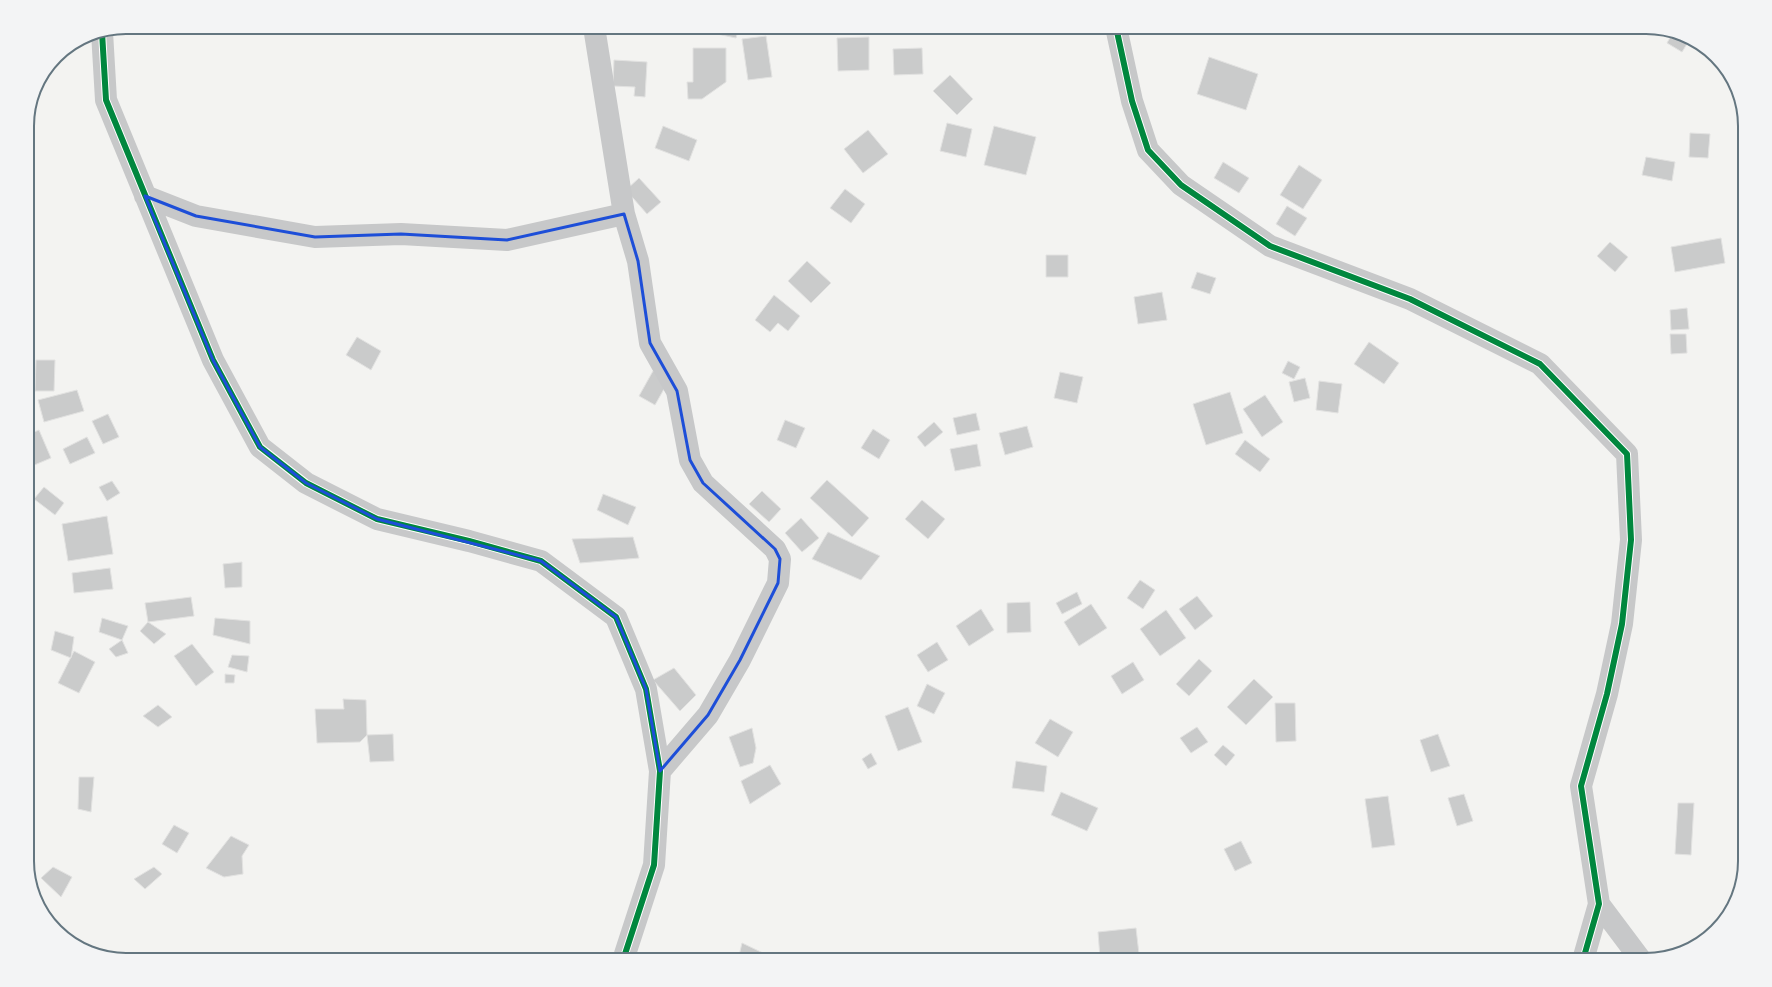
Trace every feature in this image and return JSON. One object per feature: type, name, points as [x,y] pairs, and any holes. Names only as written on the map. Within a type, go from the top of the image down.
[{"type":"street","points":[[595,34],[624,214],[638,261],[650,343],[677,391],[690,460],[704,483],[775,549],[780,559],[778,583],[736,667],[708,715],[660,770]]},
{"type":"street","points":[[1118,34],[1132,100],[1148,150],[1181,185],[1270,246],[1410,299],[1540,364],[1627,454],[1631,540],[1622,624],[1608,694],[1581,786],[1599,904],[1585,953]]},
{"type":"street","points":[[102,37],[106,100],[213,360],[260,447],[306,483],[377,520],[469,540],[541,561],[616,617],[646,689],[660,770],[654,865],[625,953]]},
{"type":"street","points":[[145,196],[196,216],[315,237],[401,234],[507,240],[624,214]]},
{"type":"street","points":[[1599,904],[1637,953]]},
{"type":"highlighted area","points":[[145,196],[196,216],[315,237],[401,234],[507,240],[624,214],[638,261],[650,343],[677,391],[690,460],[703,483],[775,549],[780,559],[778,583],[740,660],[708,715],[660,771],[646,689],[616,617],[541,561],[377,519],[306,483],[260,447],[213,360]]},
{"type":"building","points":[[717,34],[737,34],[736,38]]},
{"type":"building","points":[[766,36],[772,77],[748,80],[742,39]]},
{"type":"building","points":[[869,37],[869,70],[838,71],[837,38]]},
{"type":"building","points":[[1670,37],[1687,44],[1682,52],[1667,43]]},
{"type":"building","points":[[693,48],[726,48],[726,82],[702,99],[688,99],[687,82],[693,82]]},
{"type":"building","points":[[922,48],[923,74],[894,75],[893,49]]},
{"type":"building","points":[[1209,57],[1258,74],[1246,110],[1197,94]]},
{"type":"building","points":[[614,60],[647,62],[645,97],[634,96],[635,87],[613,86]]},
{"type":"building","points":[[950,75],[973,99],[957,115],[933,91]]},
{"type":"building","points":[[947,123],[972,129],[966,157],[940,151]]},
{"type":"building","points":[[663,126],[697,140],[689,161],[655,148]]},
{"type":"building","points":[[994,126],[1036,137],[1026,175],[984,165]]},
{"type":"building","points":[[868,130],[888,154],[863,173],[844,149]]},
{"type":"building","points":[[1690,133],[1710,134],[1708,158],[1689,157]]},
{"type":"building","points":[[1646,157],[1675,162],[1672,181],[1642,175]]},
{"type":"building","points":[[1223,162],[1249,178],[1239,193],[1214,178]]},
{"type":"building","points":[[1299,165],[1322,180],[1303,209],[1280,195]]},
{"type":"building","points":[[639,178],[661,202],[647,214],[626,190]]},
{"type":"building","points":[[845,189],[865,204],[851,223],[830,208]]},
{"type":"building","points":[[1287,206],[1307,218],[1295,236],[1276,224]]},
{"type":"building","points":[[1721,238],[1725,263],[1675,272],[1671,247]]},
{"type":"building","points":[[1610,242],[1628,257],[1615,272],[1597,256]]},
{"type":"building","points":[[1046,255],[1068,255],[1068,277],[1046,277]]},
{"type":"building","points":[[807,261],[831,283],[811,303],[788,281]]},
{"type":"building","points":[[1197,272],[1216,278],[1210,294],[1191,288]]},
{"type":"building","points":[[1162,292],[1167,320],[1138,324],[1134,297]]},
{"type":"building","points":[[774,295],[800,316],[788,331],[778,323],[770,332],[755,320]]},
{"type":"building","points":[[1687,308],[1689,329],[1671,330],[1670,310]]},
{"type":"building","points":[[1670,334],[1686,334],[1687,353],[1671,354]]},
{"type":"building","points":[[357,337],[381,351],[371,370],[346,355]]},
{"type":"building","points":[[1369,342],[1399,363],[1384,384],[1354,364]]},
{"type":"building","points":[[36,360],[55,360],[54,391],[35,391]]},
{"type":"building","points":[[1288,361],[1300,367],[1294,379],[1282,373]]},
{"type":"building","points":[[653,371],[669,380],[655,405],[639,396]]},
{"type":"building","points":[[1060,372],[1083,377],[1077,403],[1054,398]]},
{"type":"building","points":[[1305,378],[1310,398],[1294,402],[1289,382]]},
{"type":"building","points":[[1319,381],[1342,384],[1338,413],[1316,410]]},
{"type":"building","points":[[77,390],[84,411],[44,422],[38,400]]},
{"type":"building","points":[[1230,392],[1243,433],[1206,445],[1193,404]]},
{"type":"building","points":[[1265,395],[1283,422],[1262,437],[1243,409]]},
{"type":"building","points":[[976,413],[980,430],[957,435],[953,418]]},
{"type":"building","points":[[108,414],[119,437],[103,444],[92,421]]},
{"type":"building","points":[[785,420],[805,428],[796,448],[777,440]]},
{"type":"building","points":[[934,422],[943,432],[925,447],[917,437]]},
{"type":"building","points":[[1027,426],[1033,447],[1005,455],[999,433]]},
{"type":"building","points":[[873,429],[890,440],[879,459],[861,448]]},
{"type":"building","points":[[39,430],[51,458],[34,465],[34,432]]},
{"type":"building","points":[[87,437],[95,453],[70,464],[63,449]]},
{"type":"building","points":[[1245,440],[1270,459],[1260,472],[1235,454]]},
{"type":"building","points":[[977,444],[981,466],[955,471],[950,449]]},
{"type":"building","points":[[827,480],[869,518],[852,537],[810,498]]},
{"type":"building","points":[[112,481],[120,493],[107,501],[99,487]]},
{"type":"building","points":[[44,487],[64,503],[55,515],[34,499]]},
{"type":"building","points":[[762,491],[781,509],[769,522],[749,504]]},
{"type":"building","points":[[603,494],[636,507],[628,525],[597,510]]},
{"type":"building","points":[[922,500],[945,519],[928,539],[905,519]]},
{"type":"building","points":[[107,516],[113,554],[68,561],[62,524]]},
{"type":"building","points":[[801,518],[819,538],[802,552],[785,533]]},
{"type":"building","points":[[828,532],[880,556],[861,580],[812,559]]},
{"type":"building","points":[[633,537],[639,558],[580,563],[572,539]]},
{"type":"building","points":[[242,562],[242,587],[225,588],[223,564]]},
{"type":"building","points":[[110,568],[113,589],[74,593],[72,573]]},
{"type":"building","points":[[1140,580],[1155,590],[1143,609],[1127,598]]},
{"type":"building","points":[[1077,592],[1082,604],[1062,614],[1056,603]]},
{"type":"building","points":[[1197,596],[1213,616],[1195,630],[1179,609]]},
{"type":"building","points":[[191,597],[194,616],[148,622],[145,603]]},
{"type":"building","points":[[1030,602],[1031,632],[1007,633],[1007,603]]},
{"type":"building","points":[[1091,604],[1107,628],[1079,646],[1064,622]]},
{"type":"building","points":[[981,609],[994,630],[969,646],[956,626]]},
{"type":"building","points":[[1166,610],[1186,638],[1160,656],[1140,629]]},
{"type":"building","points":[[102,618],[128,626],[122,640],[99,632]]},
{"type":"building","points":[[215,618],[250,621],[250,644],[213,635]]},
{"type":"building","points":[[148,622],[166,634],[154,644],[140,631]]},
{"type":"building","points":[[55,631],[74,637],[71,658],[51,650]]},
{"type":"building","points":[[122,640],[128,653],[116,657],[109,649]]},
{"type":"building","points":[[937,642],[948,660],[928,672],[917,655]]},
{"type":"building","points":[[192,644],[214,672],[196,686],[174,656]]},
{"type":"building","points":[[74,651],[95,662],[79,693],[58,683]]},
{"type":"building","points":[[232,655],[249,656],[247,672],[228,667]]},
{"type":"building","points":[[1199,659],[1212,671],[1189,696],[1176,684]]},
{"type":"building","points":[[1133,662],[1144,680],[1122,694],[1111,676]]},
{"type":"building","points":[[674,668],[696,695],[680,711],[653,680]]},
{"type":"building","points":[[225,674],[235,675],[234,683],[225,683]]},
{"type":"building","points":[[1254,679],[1273,697],[1246,725],[1227,707]]},
{"type":"building","points":[[927,684],[945,693],[934,714],[917,706]]},
{"type":"building","points":[[343,699],[366,700],[367,735],[360,742],[317,743],[315,709],[344,709]]},
{"type":"building","points":[[1275,703],[1295,703],[1296,741],[1276,742]]},
{"type":"building","points":[[158,705],[172,717],[158,727],[143,716]]},
{"type":"building","points":[[908,707],[922,742],[898,751],[885,716]]},
{"type":"building","points":[[1050,719],[1073,732],[1058,757],[1035,743]]},
{"type":"building","points":[[1197,727],[1208,742],[1191,753],[1180,738]]},
{"type":"building","points":[[752,728],[756,748],[753,763],[740,767],[729,737]]},
{"type":"building","points":[[393,734],[394,761],[370,762],[367,735]]},
{"type":"building","points":[[1438,734],[1450,766],[1431,772],[1420,740]]},
{"type":"building","points":[[1223,745],[1235,755],[1226,766],[1214,755]]},
{"type":"building","points":[[871,753],[877,764],[868,769],[862,759]]},
{"type":"building","points":[[1016,761],[1047,766],[1044,792],[1012,788]]},
{"type":"building","points":[[770,765],[781,784],[750,804],[741,781]]},
{"type":"building","points":[[79,777],[94,777],[91,812],[78,809]]},
{"type":"building","points":[[1061,792],[1098,808],[1087,831],[1051,815]]},
{"type":"building","points":[[1464,794],[1473,821],[1457,826],[1448,798]]},
{"type":"building","points":[[1388,796],[1395,845],[1372,848],[1365,799]]},
{"type":"building","points":[[1678,803],[1694,803],[1691,855],[1675,854]]},
{"type":"building","points":[[174,825],[189,833],[177,853],[162,844]]},
{"type":"building","points":[[231,836],[249,845],[242,856],[243,874],[224,877],[206,868]]},
{"type":"building","points":[[1241,841],[1252,863],[1235,871],[1224,849]]},
{"type":"building","points":[[53,867],[72,877],[61,897],[41,878]]},
{"type":"building","points":[[154,867],[162,874],[145,889],[134,879]]},
{"type":"building","points":[[1136,928],[1139,953],[1100,953],[1098,932]]},
{"type":"building","points":[[742,943],[763,953],[740,953]]},
{"type":"cycle path","points":[[1118,34],[1132,101],[1148,150],[1181,185],[1270,246],[1410,299],[1540,364],[1627,454],[1631,540],[1622,624],[1607,694],[1581,786],[1599,904],[1585,953]]},
{"type":"cycle path","points":[[102,37],[106,100],[213,360],[260,447],[306,483],[377,519],[469,541],[541,561],[616,617],[646,689],[660,771],[654,865],[625,953]]}]
